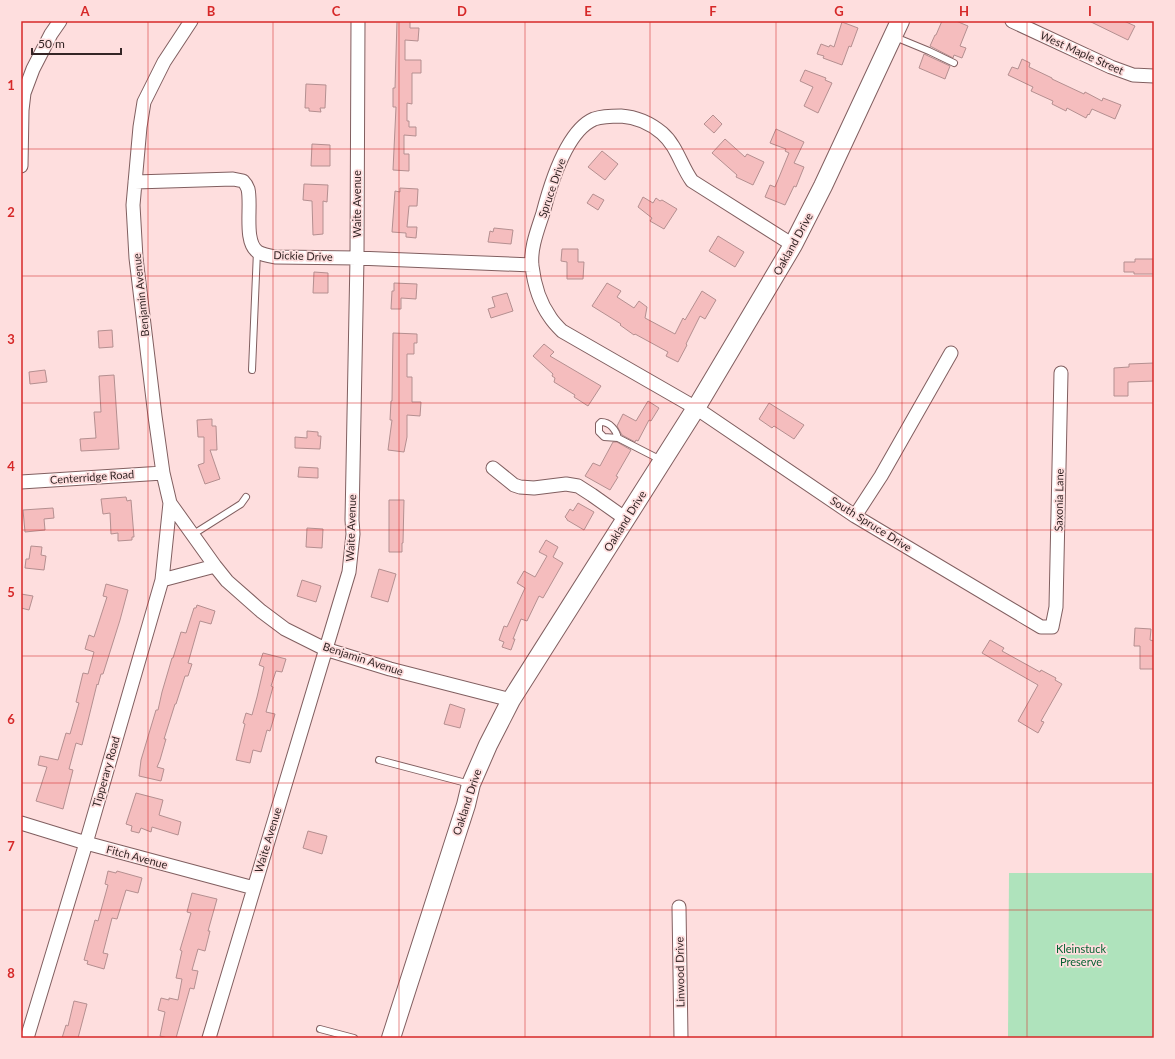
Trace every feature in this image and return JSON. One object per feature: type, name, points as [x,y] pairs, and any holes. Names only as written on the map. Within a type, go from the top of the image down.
[{"type":"main road","name":"Oakland Drive","points":[[391,1038],[466,805],[471,784],[488,744],[511,700],[696,408],[793,245],[823,186],[897,29]]},
{"type":"street","points":[[21,166],[22,110],[24,93],[51,34],[60,21]]},
{"type":"street","name":"Benjamin Avenue","points":[[191,21],[164,62],[144,102],[140,127],[133,205],[136,258],[155,416],[163,473],[170,503],[214,566],[243,596],[285,629],[325,649],[390,669],[511,700]]},
{"type":"street","name":"Waite Avenue","points":[[209,1038],[349,572],[353,534],[352,520],[357,258],[358,21]]},
{"type":"street","name":"West Maple Street","points":[[1012,21],[1110,67],[1133,75],[1154,76]]},
{"type":"street","name":"Spruce Drive","points":[[696,408],[562,331],[550,318],[536,284],[532,265],[533,246],[559,162],[581,128],[593,120],[608,116],[627,116],[644,121],[662,133],[675,149],[692,181],[793,245]]},
{"type":"street","points":[[135,182],[233,179],[243,181],[248,187],[250,237],[252,246],[257,251]]},
{"type":"street","name":"Dickie Drive","points":[[257,251],[264,255],[276,256],[532,265]]},
{"type":"street","points":[[855,516],[881,476],[951,353]]},
{"type":"street","name":"Saxonia Lane","points":[[1052,627],[1056,607],[1061,373]]},
{"type":"street","name":"South Spruce Drive","points":[[696,408],[855,516],[1041,626],[1052,627]]},
{"type":"street","points":[[492,468],[514,485],[520,487],[534,488],[566,484],[578,486],[626,519]]},
{"type":"street","name":"Centerridge Road","points":[[21,482],[163,473]]},
{"type":"street","name":"Tipperary Road","points":[[27,1038],[86,843],[162,580],[170,503]]},
{"type":"street","points":[[162,580],[214,566]]},
{"type":"street","name":"Fitch Avenue","points":[[21,823],[86,843],[254,888]]},
{"type":"street","name":"Linwood Drive","points":[[679,907],[681,1038]]},
{"type":"lane","points":[[897,29],[929,51],[954,63]]},
{"type":"lane","points":[[252,370],[257,251]]},
{"type":"lane","points":[[618,438],[662,461]]},
{"type":"lane","points":[[192,535],[241,504],[246,497]]},
{"type":"lane","points":[[379,760],[471,784]]},
{"type":"lane","points":[[320,1029],[354,1038]]},
{"type":"green space","name":"Kleinstuck Preserve","points":[[1009,873],[1154,873],[1154,1038],[1008,1038]]},
{"type":"building","points":[[397,21],[410,21],[410,28],[419,28],[418,41],[405,40],[405,60],[421,60],[421,73],[412,73],[412,104],[407,103],[407,121],[409,121],[409,127],[416,127],[416,136],[404,135],[404,154],[409,154],[409,171],[393,170],[396,107],[393,107],[393,88],[395,88]]},
{"type":"building","points":[[942,21],[956,21],[968,26],[960,46],[966,48],[962,58],[954,55],[953,58],[930,46]]},
{"type":"building","points":[[1089,21],[1124,21],[1135,26],[1128,40]]},
{"type":"building","points":[[842,22],[858,28],[842,65],[823,58],[824,56],[817,54],[821,44],[834,47]]},
{"type":"building","points":[[924,54],[950,66],[945,79],[919,68]]},
{"type":"building","points":[[1022,59],[1030,63],[1029,67],[1084,94],[1085,92],[1102,101],[1103,98],[1121,105],[1115,119],[1092,109],[1086,118],[1067,108],[1066,111],[1052,104],[1053,101],[1031,91],[1033,87],[1008,75],[1012,67],[1018,69]]},
{"type":"building","points":[[805,70],[826,78],[825,80],[832,83],[818,113],[804,106],[813,87],[800,81]]},
{"type":"building","points":[[306,84],[326,85],[325,108],[320,108],[321,112],[309,111],[309,108],[305,108]]},
{"type":"building","points":[[713,115],[722,124],[714,133],[704,124]]},
{"type":"building","points":[[776,129],[804,142],[794,163],[804,167],[796,187],[794,186],[785,205],[765,197],[770,185],[775,187],[789,153],[785,151],[786,149],[770,143]]},
{"type":"building","points":[[725,139],[745,157],[747,154],[764,162],[753,185],[736,177],[737,175],[712,153]]},
{"type":"building","points":[[312,144],[330,145],[330,166],[311,166]]},
{"type":"building","points":[[602,151],[618,164],[605,180],[588,167]]},
{"type":"building","points":[[304,184],[328,185],[327,202],[323,201],[323,234],[313,235],[312,201],[303,200]]},
{"type":"building","points":[[400,188],[418,189],[417,206],[409,206],[407,227],[417,227],[416,238],[406,237],[406,233],[392,232],[395,191],[400,192]]},
{"type":"building","points":[[593,194],[604,200],[598,210],[587,203]]},
{"type":"building","points":[[643,197],[653,203],[656,198],[660,201],[662,200],[677,209],[664,229],[650,221],[652,218],[638,207]]},
{"type":"building","points":[[494,228],[513,230],[511,244],[488,242],[490,231],[493,232]]},
{"type":"building","points":[[718,236],[744,252],[735,267],[709,251]]},
{"type":"building","points":[[562,249],[578,249],[578,262],[584,262],[583,279],[567,279],[567,262],[561,261]]},
{"type":"building","points":[[1135,259],[1154,259],[1154,274],[1134,274],[1134,272],[1124,272],[1124,262],[1135,262]]},
{"type":"building","points":[[314,272],[328,273],[328,293],[313,293]]},
{"type":"building","points":[[394,283],[417,284],[416,299],[401,298],[401,309],[391,309]]},
{"type":"building","points":[[607,283],[621,291],[617,297],[634,308],[639,301],[647,307],[645,318],[675,334],[683,318],[685,320],[702,291],[716,300],[705,319],[700,316],[678,362],[666,356],[668,352],[635,334],[634,335],[620,325],[621,324],[592,306]]},
{"type":"building","points":[[507,293],[513,311],[491,318],[488,309],[495,307],[492,297]]},
{"type":"building","points":[[112,330],[113,347],[99,348],[98,331]]},
{"type":"building","points":[[393,333],[417,334],[417,343],[414,343],[414,354],[407,354],[407,377],[412,377],[412,402],[421,402],[420,416],[407,415],[407,437],[404,452],[388,450],[392,420],[390,420],[392,401]]},
{"type":"building","points":[[544,344],[554,352],[550,356],[601,386],[588,406],[574,397],[575,395],[554,382],[555,378],[552,376],[553,374],[533,356]]},
{"type":"building","points":[[1154,363],[1154,381],[1128,382],[1128,396],[1114,396],[1114,368],[1129,367],[1129,364]]},
{"type":"building","points":[[45,370],[47,382],[30,384],[29,372]]},
{"type":"building","points":[[114,375],[119,449],[81,451],[80,439],[96,438],[94,412],[101,412],[99,376]]},
{"type":"building","points":[[648,401],[659,408],[651,421],[649,420],[638,441],[636,440],[635,442],[622,435],[617,426],[623,414],[636,421]]},
{"type":"building","points":[[769,403],[804,425],[794,439],[774,426],[772,428],[759,419]]},
{"type":"building","points":[[212,419],[212,426],[216,426],[217,450],[210,450],[220,479],[205,484],[198,465],[204,463],[204,437],[198,437],[197,420]]},
{"type":"building","points":[[307,431],[318,432],[318,436],[321,436],[320,449],[295,448],[295,437],[307,438]]},
{"type":"building","points":[[613,442],[617,442],[631,450],[610,490],[585,476],[593,463],[600,466]]},
{"type":"building","points":[[299,467],[318,468],[318,478],[298,477]]},
{"type":"building","points":[[126,497],[127,501],[131,500],[134,537],[132,537],[132,540],[118,541],[118,533],[111,534],[110,513],[103,514],[101,499]]},
{"type":"building","points":[[389,500],[404,500],[402,552],[389,552]]},
{"type":"building","points":[[578,503],[594,512],[584,530],[567,520],[565,517],[570,509],[573,511]]},
{"type":"building","points":[[53,508],[54,518],[44,519],[45,530],[25,532],[23,510]]},
{"type":"building","points":[[307,528],[323,529],[322,548],[306,547]]},
{"type":"building","points":[[546,540],[558,547],[553,557],[563,563],[543,598],[539,596],[527,621],[521,619],[513,639],[515,639],[511,650],[502,647],[504,642],[499,640],[504,626],[507,627],[525,588],[517,583],[524,571],[535,577],[547,556],[539,552]]},
{"type":"building","points":[[31,546],[42,547],[41,555],[46,556],[44,570],[25,568],[26,559],[29,559]]},
{"type":"building","points":[[379,569],[396,574],[388,602],[371,597]]},
{"type":"building","points":[[302,580],[321,586],[316,602],[297,596]]},
{"type":"building","points":[[106,584],[128,590],[103,674],[101,674],[98,685],[97,684],[82,745],[76,743],[69,769],[73,770],[63,809],[36,801],[47,767],[38,765],[40,756],[58,760],[66,733],[70,734],[79,703],[76,702],[83,673],[88,674],[94,652],[85,649],[89,635],[94,637],[107,597],[103,596]]},
{"type":"building","points":[[21,594],[33,596],[29,610],[21,608]]},
{"type":"building","points":[[197,605],[215,611],[211,624],[200,621],[188,663],[192,664],[188,676],[185,676],[175,704],[157,767],[164,769],[161,781],[139,776],[141,760],[156,710],[158,710],[172,658],[181,632],[186,633],[194,608],[196,608]]},
{"type":"building","points":[[1135,628],[1151,629],[1150,640],[1154,641],[1154,669],[1140,669],[1140,646],[1134,646]]},
{"type":"building","points":[[990,640],[1004,648],[1002,651],[1040,672],[1041,670],[1056,678],[1055,680],[1062,684],[1041,721],[1044,722],[1038,733],[1018,721],[1038,685],[982,653]]},
{"type":"building","points":[[263,653],[286,659],[282,672],[276,671],[271,686],[273,687],[266,712],[275,714],[270,731],[267,730],[261,752],[253,750],[250,763],[236,760],[245,724],[243,723],[246,713],[252,715],[257,697],[264,667],[259,665]]},
{"type":"building","points":[[450,704],[465,709],[460,728],[444,724]]},
{"type":"building","points":[[136,793],[163,800],[159,815],[181,822],[178,835],[152,827],[151,832],[141,828],[139,833],[131,831],[132,826],[126,824]]},
{"type":"building","points":[[308,831],[327,836],[322,854],[303,848]]},
{"type":"building","points":[[108,871],[116,873],[117,871],[142,878],[138,893],[126,890],[117,919],[112,918],[103,953],[108,954],[104,969],[87,964],[88,961],[84,960],[95,920],[98,921],[108,885],[105,884]]},
{"type":"building","points":[[192,893],[217,899],[208,931],[210,931],[205,951],[198,949],[192,970],[198,971],[194,989],[190,988],[176,1038],[168,1038],[160,1036],[165,1012],[158,1010],[161,998],[178,1000],[182,979],[176,978],[182,951],[180,950],[191,913],[187,912]]},
{"type":"building","points":[[74,1001],[87,1004],[78,1038],[62,1038],[66,1025],[68,1026]]}]
